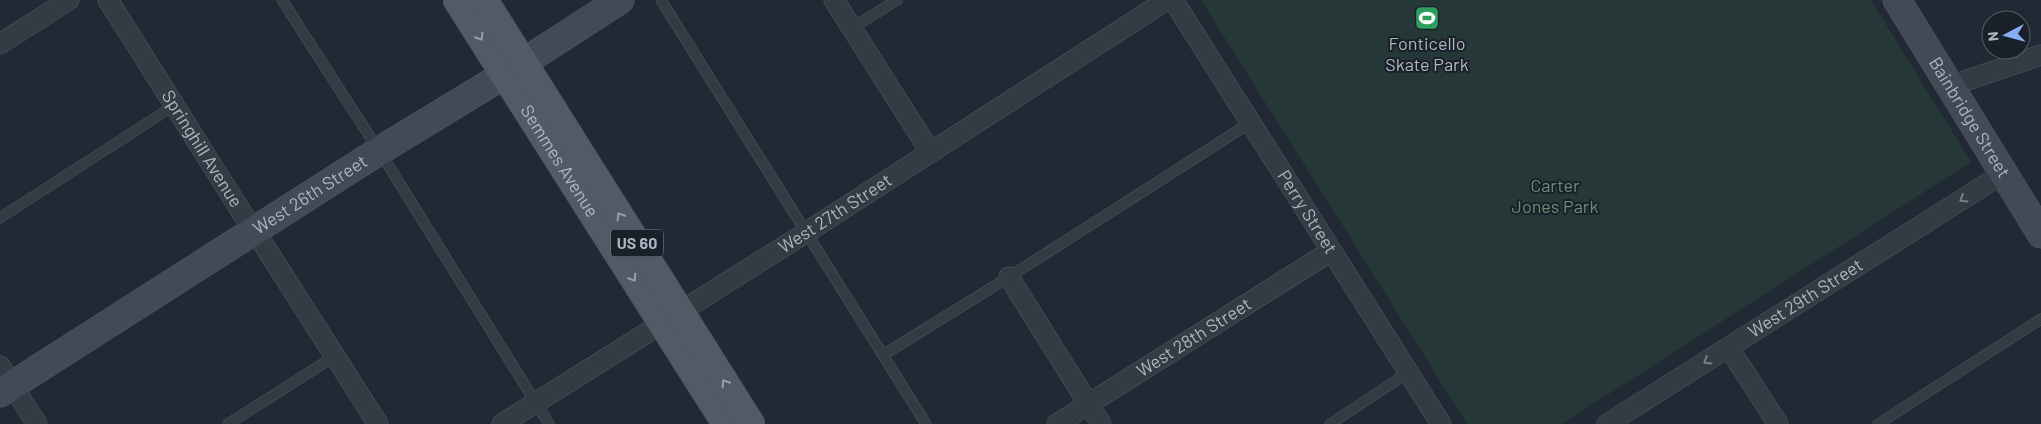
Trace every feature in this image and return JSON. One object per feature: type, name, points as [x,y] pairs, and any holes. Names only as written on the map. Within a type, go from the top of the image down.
[{"type":"main road","name":"Semmes Avenue","points":[[457,0],[514,68],[672,318],[751,424]]},
{"type":"main road","name":"Semmes Avenue","points":[[484,0],[514,68]]},
{"type":"main road","name":"Semmes Avenue","points":[[672,318],[726,424]]},
{"type":"street","points":[[0,44],[69,0]]},
{"type":"street","name":"Springhill Avenue","points":[[108,0],[378,424]]},
{"type":"street","name":"West 26th Street","points":[[4,381],[255,232],[379,151],[620,0]]},
{"type":"street","points":[[834,0],[931,153]]},
{"type":"street","name":"West 27th Street","points":[[502,424],[931,153],[1167,0]]},
{"type":"street","name":"Perry Street","points":[[1173,0],[1441,424]]},
{"type":"street","name":"Bainbridge Street","points":[[1897,0],[2041,234]]},
{"type":"street","points":[[1950,86],[2041,54]]},
{"type":"street","name":"West 29th Street","points":[[1607,424],[2004,173]]},
{"type":"street","name":"West 28th Street","points":[[1057,424],[1331,251]]},
{"type":"street","points":[[1009,278],[1101,424]]},
{"type":"street","points":[[1729,348],[1778,424]]},
{"type":"street","points":[[4,381],[37,424]]},
{"type":"lane","points":[[282,0],[379,151],[549,424]]},
{"type":"lane","points":[[661,0],[926,424]]},
{"type":"lane","points":[[852,28],[897,0]]},
{"type":"lane","points":[[0,218],[175,105]]},
{"type":"lane","points":[[883,355],[1009,278],[1250,122]]},
{"type":"lane","points":[[1878,424],[2041,319]]},
{"type":"lane","points":[[228,424],[335,356]]},
{"type":"lane","points":[[1330,424],[1409,372]]},
{"type":"green space","name":"Carter Jones Park","points":[[1201,0],[1871,0],[1971,162],[1562,424],[1467,424]]},
{"type":"place","name":"Fonticello Skate Park","points":[[1427,18]]}]
